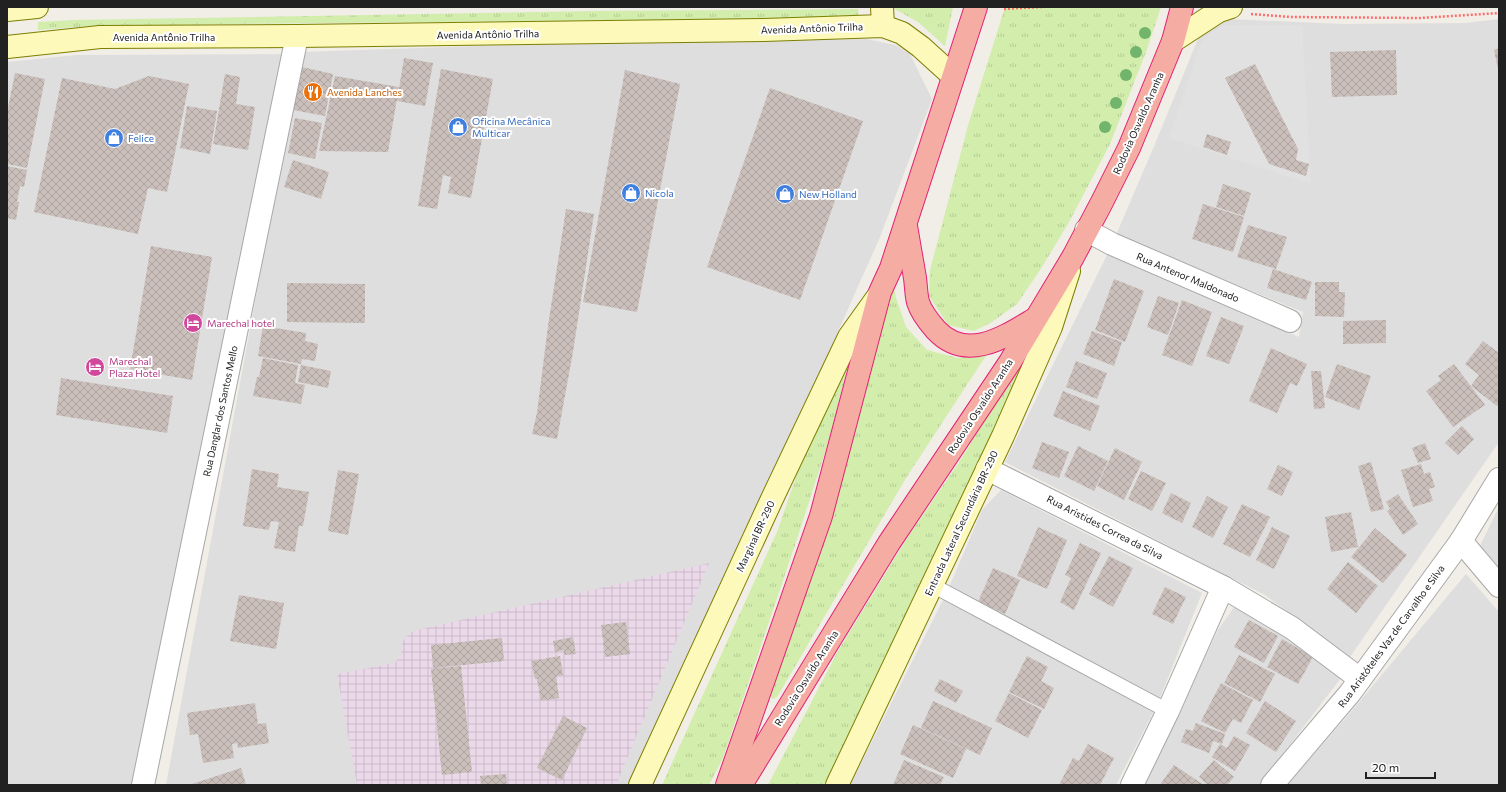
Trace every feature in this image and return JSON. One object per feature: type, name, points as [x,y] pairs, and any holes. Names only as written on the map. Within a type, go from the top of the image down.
[{"type":"highway","points":[[727,785],[821,516],[880,292],[891,268],[976,7]]},
{"type":"highway","name":"Rodovia Osvaldo Aranha","points":[[741,785],[889,543],[1010,362],[1035,318],[1073,257],[1129,148],[1173,41],[1182,7]]},
{"type":"highway","points":[[906,222],[918,303],[928,321],[941,335],[955,344],[985,344],[1003,338],[1035,318]]},
{"type":"main road","points":[[1173,41],[1225,9]]},
{"type":"main road","name":"Avenida Antônio Trilha","points":[[7,47],[100,37],[749,30],[883,16],[953,76]]},
{"type":"main road","name":"Entrada Lateral Secundária BR-290","points":[[837,785],[987,469],[1051,327],[1073,257]]},
{"type":"main road","name":"Marginal BR-290","points":[[640,785],[771,501],[849,337],[880,292]]},
{"type":"street","name":"Rua Danglar dos Santos Mello","points":[[143,785],[297,36]]},
{"type":"street","name":"Rua Antenor Maldonado","points":[[1086,230],[1112,244],[1290,321]]},
{"type":"street","name":"Rua Aristides Correa da Silva","points":[[987,469],[1223,587],[1292,628],[1360,679]]},
{"type":"street","name":"Rua Aristóteles Vaz de Carvalho e Silva","points":[[1272,785],[1350,693],[1461,540],[1499,479]]},
{"type":"street","points":[[1461,540],[1499,586]]},
{"type":"street","points":[[1132,785],[1168,711],[1223,587]]},
{"type":"lane","points":[[932,585],[1168,711]]},
{"type":"path","points":[[1004,9],[1042,7]]},
{"type":"path","points":[[1225,9],[1291,17],[1420,18],[1499,13]]},
{"type":"shaded area","points":[[1227,19],[1342,24],[1466,23],[1499,19],[1499,442],[1350,657],[1265,595],[1005,462],[1107,255],[1299,337],[1303,312],[1116,235],[1200,34]]},
{"type":"shaded area","points":[[1223,25],[1302,26],[1311,184],[1169,138],[1199,49],[1205,37]]},
{"type":"shaded area","points":[[866,39],[895,45],[910,54],[932,99],[880,237],[759,509],[632,785],[166,785],[301,52],[602,42]]},
{"type":"shaded area","points":[[286,54],[134,785],[7,785],[7,62],[77,55]]},
{"type":"shaded area","points":[[1001,490],[1202,593],[1157,705],[1116,785],[850,785],[947,592],[982,510]]},
{"type":"shaded area","points":[[1499,507],[1499,574],[1478,550]]},
{"type":"shaded area","points":[[709,563],[616,785],[357,785],[337,674],[395,663],[401,654],[402,642],[413,631]]},
{"type":"shaded area","points":[[1466,574],[1499,612],[1499,785],[1287,785],[1345,719]]},
{"type":"shaded area","points":[[1235,606],[1344,674],[1259,785],[1142,785],[1218,630]]},
{"type":"green space","points":[[953,7],[945,46],[918,22],[893,8]]},
{"type":"green space","points":[[1005,7],[1161,7],[1146,52],[1110,144],[1069,222],[1042,267],[1017,304],[992,322],[974,331],[948,325],[929,296],[930,270],[969,122]]},
{"type":"green space","points":[[858,9],[859,18],[227,24],[76,27],[38,30],[38,22],[75,20],[598,11]]},
{"type":"green space","points":[[893,280],[896,298],[906,327],[927,350],[958,358],[989,351],[906,478],[777,697],[773,699],[769,696]]},
{"type":"green space","points":[[850,356],[831,434],[723,758],[709,785],[662,785],[777,532],[810,437]]},
{"type":"green space","points":[[1019,365],[1022,365],[1023,368],[1020,376],[824,785],[768,785],[838,651],[909,535],[958,464]]},
{"type":"building","points":[[1499,48],[1499,69],[1498,69],[1494,50]]},
{"type":"building","points":[[1396,50],[1397,95],[1332,97],[1330,52]]},
{"type":"building","points":[[404,58],[433,63],[425,106],[397,101]]},
{"type":"building","points":[[1255,64],[1298,149],[1296,160],[1309,164],[1306,176],[1269,164],[1225,78]]},
{"type":"building","name":"Avenida Lanches","points":[[302,67],[333,74],[325,116],[293,110]]},
{"type":"building","name":"Oficina Mecânica Multicar","points":[[441,69],[493,79],[471,198],[448,193],[451,177],[443,175],[437,209],[418,206]]},
{"type":"building","name":"Nicola","points":[[625,70],[680,84],[637,312],[583,302]]},
{"type":"building","points":[[15,73],[45,79],[27,168],[7,164],[7,113]]},
{"type":"building","points":[[225,74],[240,77],[236,104],[255,107],[248,150],[213,144]]},
{"type":"building","name":"Felice","points":[[149,76],[189,84],[167,192],[148,188],[138,234],[34,212],[62,78],[115,89]]},
{"type":"building","points":[[335,76],[399,87],[388,152],[319,151]]},
{"type":"building","name":"New Holland","points":[[770,88],[863,121],[800,300],[707,267]]},
{"type":"building","points":[[187,106],[217,111],[210,154],[180,148]]},
{"type":"building","points":[[295,118],[322,123],[315,159],[288,153]]},
{"type":"building","points":[[1207,134],[1231,142],[1227,155],[1203,147]]},
{"type":"building","points":[[293,160],[329,172],[321,199],[284,187]]},
{"type":"building","points":[[7,166],[27,170],[24,187],[20,186],[16,220],[7,218]]},
{"type":"building","points":[[1223,184],[1251,193],[1244,216],[1216,207]]},
{"type":"building","points":[[1203,204],[1244,217],[1233,252],[1192,239]]},
{"type":"building","points":[[566,209],[594,214],[573,352],[557,439],[532,434],[537,413],[548,326]]},
{"type":"building","points":[[1248,225],[1287,237],[1276,269],[1237,257]]},
{"type":"building","points":[[151,246],[212,257],[192,380],[130,369]]},
{"type":"building","points":[[1273,269],[1312,282],[1306,300],[1267,288]]},
{"type":"building","points":[[1114,279],[1144,291],[1125,342],[1095,330]]},
{"type":"building","points":[[1315,282],[1339,282],[1339,292],[1345,292],[1344,317],[1315,316]]},
{"type":"building","points":[[287,283],[365,284],[365,323],[287,322]]},
{"type":"building","points":[[1158,296],[1179,303],[1168,335],[1147,327]]},
{"type":"building","points":[[1182,300],[1212,312],[1192,366],[1162,355]]},
{"type":"building","points":[[1221,317],[1244,326],[1229,364],[1206,356]]},
{"type":"building","points":[[1386,320],[1386,343],[1343,344],[1343,321]]},
{"type":"building","points":[[263,326],[306,333],[305,341],[318,344],[315,361],[302,359],[301,364],[258,356]]},
{"type":"building","points":[[1092,331],[1122,342],[1114,366],[1083,354]]},
{"type":"building","points":[[1483,341],[1499,353],[1499,404],[1497,406],[1471,386],[1479,375],[1465,364]]},
{"type":"building","points":[[1271,348],[1307,364],[1297,386],[1290,383],[1277,413],[1249,401]]},
{"type":"building","points":[[263,358],[298,365],[295,383],[305,385],[301,404],[253,396]]},
{"type":"building","points":[[1076,361],[1107,373],[1097,399],[1066,387]]},
{"type":"building","points":[[1337,364],[1371,376],[1359,410],[1325,397]]},
{"type":"building","points":[[1454,364],[1485,405],[1453,427],[1426,391],[1441,380],[1438,376]]},
{"type":"building","points":[[301,365],[331,371],[328,388],[298,382]]},
{"type":"building","points":[[1311,371],[1321,371],[1325,408],[1314,409]]},
{"type":"building","points":[[61,378],[173,396],[167,433],[56,415]]},
{"type":"building","points":[[1063,391],[1100,406],[1090,431],[1053,416]]},
{"type":"building","points":[[1462,426],[1474,439],[1458,455],[1445,443]]},
{"type":"building","points":[[1042,442],[1069,452],[1059,478],[1032,468]]},
{"type":"building","points":[[1425,443],[1431,459],[1418,463],[1412,448]]},
{"type":"building","points":[[1078,446],[1108,461],[1094,491],[1064,476]]},
{"type":"building","points":[[1115,448],[1142,462],[1124,500],[1097,486]]},
{"type":"building","points":[[1371,462],[1384,509],[1371,512],[1358,466]]},
{"type":"building","points":[[1421,464],[1424,474],[1430,472],[1435,487],[1429,489],[1433,501],[1413,507],[1401,470]]},
{"type":"building","points":[[1278,465],[1293,472],[1282,496],[1267,489]]},
{"type":"building","points":[[252,469],[279,474],[277,487],[309,492],[303,526],[299,526],[295,552],[274,548],[279,522],[271,521],[269,530],[243,526]]},
{"type":"building","points":[[338,470],[359,474],[348,535],[328,531]]},
{"type":"building","points":[[1141,471],[1166,483],[1152,511],[1128,499]]},
{"type":"building","points":[[1171,493],[1191,503],[1182,523],[1162,513]]},
{"type":"building","points":[[1398,494],[1418,524],[1403,535],[1387,511],[1390,509],[1386,502]]},
{"type":"building","points":[[1207,496],[1228,507],[1213,538],[1192,527]]},
{"type":"building","points":[[1242,504],[1270,517],[1250,557],[1223,544]]},
{"type":"building","points":[[1351,512],[1358,547],[1331,552],[1325,517]]},
{"type":"building","points":[[1038,527],[1067,540],[1047,589],[1017,576]]},
{"type":"building","points":[[1272,527],[1290,536],[1274,569],[1256,560]]},
{"type":"building","points":[[1375,528],[1407,555],[1383,583],[1351,557]]},
{"type":"building","points":[[1080,543],[1101,553],[1074,610],[1060,602],[1071,578],[1065,575]]},
{"type":"building","points":[[1109,556],[1133,568],[1113,607],[1089,594]]},
{"type":"building","points":[[1348,562],[1378,586],[1356,613],[1327,589]]},
{"type":"building","points":[[993,568],[1020,580],[1005,614],[978,602]]},
{"type":"building","points":[[1165,587],[1186,597],[1173,624],[1152,614]]},
{"type":"building","points":[[239,595],[284,603],[276,649],[230,641]]},
{"type":"building","points":[[1249,620],[1278,636],[1264,663],[1234,647]]},
{"type":"building","points":[[626,622],[630,654],[605,657],[601,625]]},
{"type":"building","points":[[573,637],[576,654],[564,655],[564,650],[555,652],[553,641]]},
{"type":"building","points":[[502,638],[504,661],[433,668],[431,645]]},
{"type":"building","points":[[1282,639],[1313,657],[1298,684],[1267,667]]},
{"type":"building","points":[[1239,655],[1275,674],[1260,702],[1224,683]]},
{"type":"building","points":[[560,656],[563,675],[556,676],[559,698],[541,701],[537,679],[535,679],[531,661]]},
{"type":"building","points":[[1027,656],[1048,667],[1041,681],[1054,688],[1044,709],[1009,692]]},
{"type":"building","points":[[461,666],[472,772],[442,775],[431,669]]},
{"type":"building","points":[[940,679],[963,691],[956,703],[934,691]]},
{"type":"building","points":[[1221,683],[1253,700],[1241,723],[1233,719],[1225,733],[1201,721]]},
{"type":"building","points":[[1009,693],[1042,710],[1028,738],[995,721]]},
{"type":"building","points":[[933,701],[992,728],[980,755],[921,728]]},
{"type":"building","points":[[1265,701],[1296,721],[1276,752],[1246,733]]},
{"type":"building","points":[[255,703],[258,724],[266,723],[269,743],[238,748],[237,743],[232,744],[234,758],[203,763],[198,734],[190,735],[187,713]]},
{"type":"building","points":[[563,716],[587,728],[562,780],[537,768]]},
{"type":"building","points":[[1196,723],[1225,734],[1222,744],[1213,741],[1209,753],[1181,742],[1186,729],[1193,731]]},
{"type":"building","points":[[913,725],[966,749],[953,778],[900,754]]},
{"type":"building","points":[[1234,736],[1250,745],[1235,771],[1212,757],[1220,744],[1227,748]]},
{"type":"building","points":[[1088,744],[1114,758],[1100,785],[1059,785],[1073,758],[1079,761]]},
{"type":"building","points":[[904,760],[944,777],[940,785],[893,785]]},
{"type":"building","points":[[1214,760],[1234,777],[1227,785],[1208,785],[1199,777]]},
{"type":"building","points":[[1174,765],[1204,785],[1160,785]]},
{"type":"building","points":[[241,768],[246,785],[189,785]]},
{"type":"building","points":[[506,774],[507,785],[481,785],[480,776]]},
{"type":"place","name":"Avenida Lanches","points":[[313,92]]},
{"type":"place","name":"Oficina Mecânica Multicar","points":[[458,127]]},
{"type":"place","name":"Felice","points":[[114,138]]},
{"type":"place","name":"Nicola","points":[[631,193]]},
{"type":"place","name":"New Holland","points":[[785,194]]},
{"type":"place","name":"Marechal hotel","points":[[193,323]]},
{"type":"place","name":"Marechal Plaza Hotel","points":[[95,367]]}]
